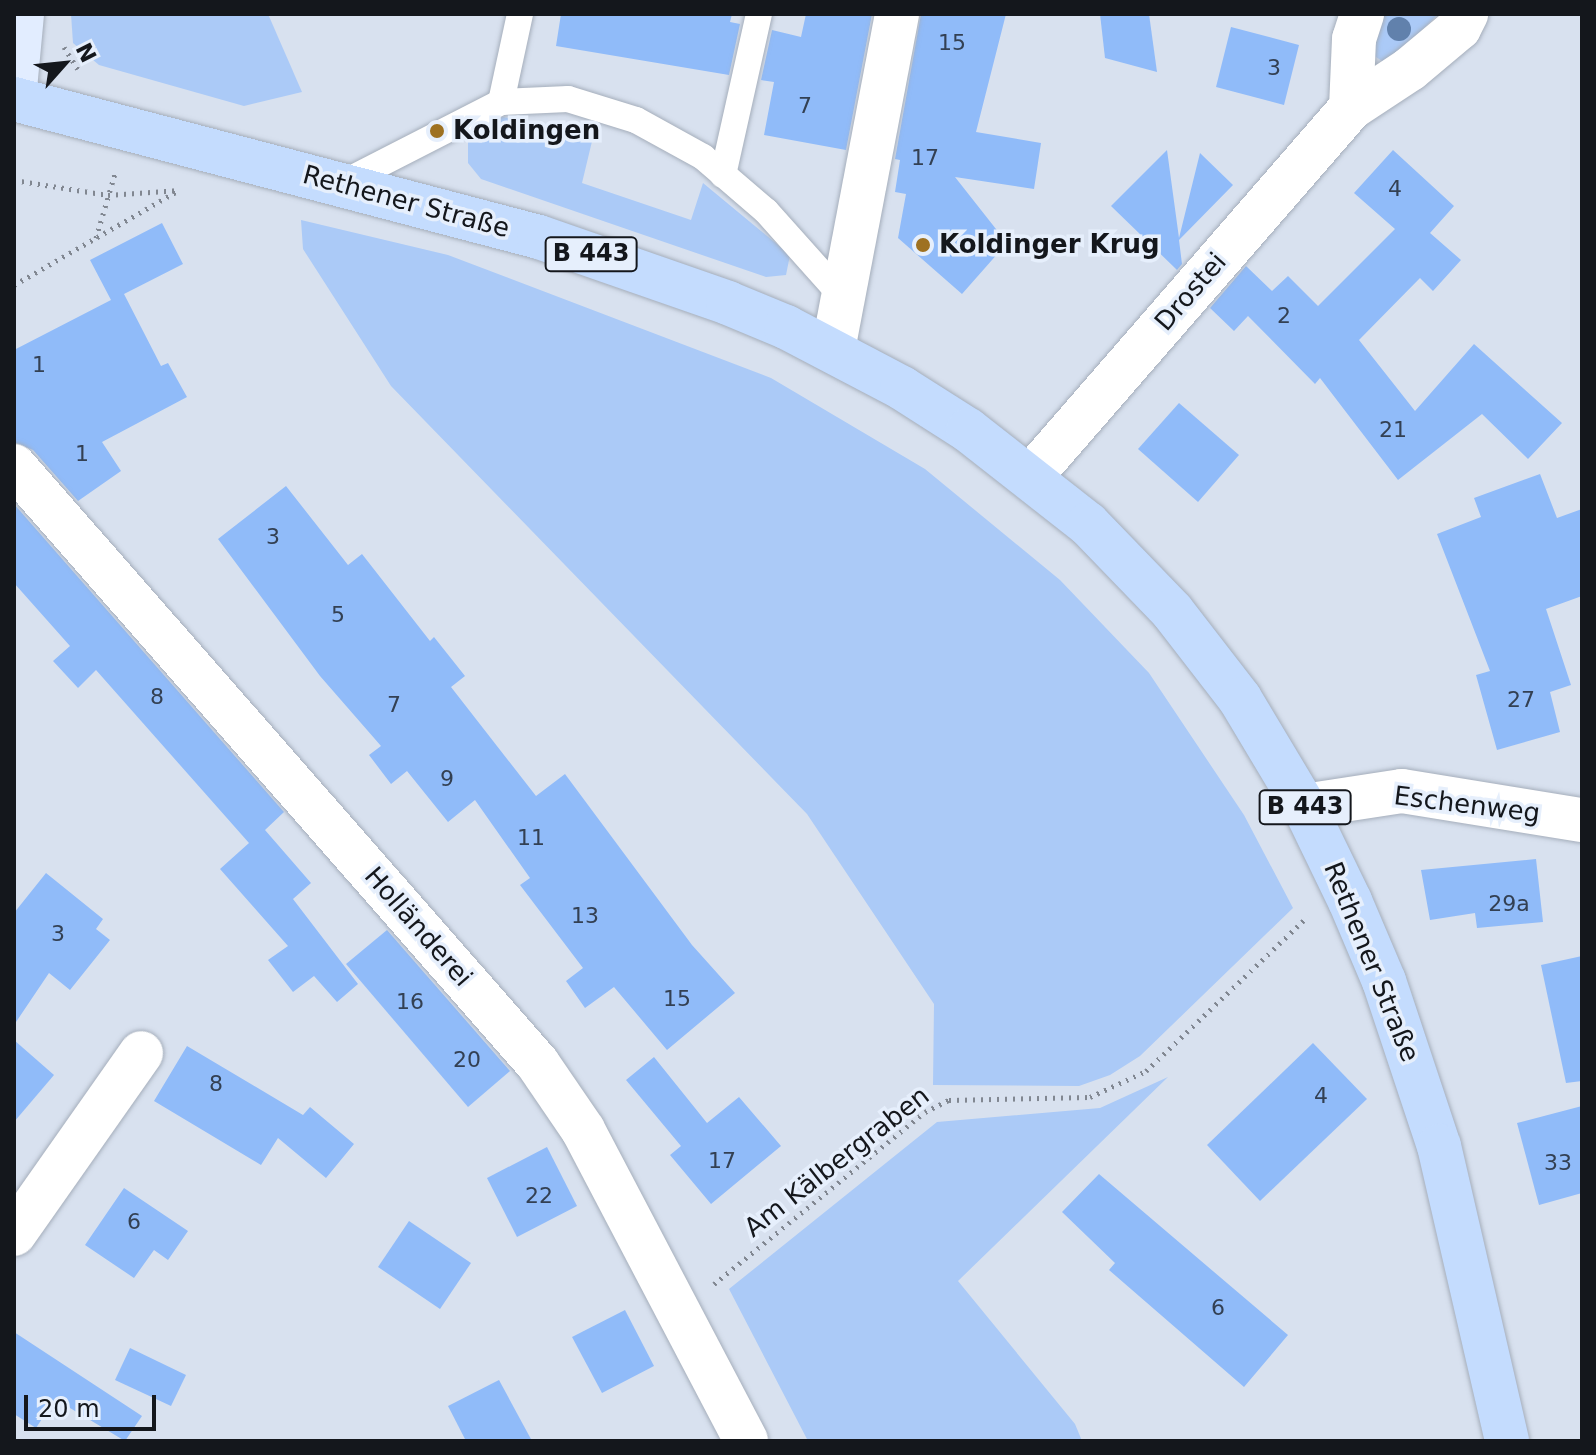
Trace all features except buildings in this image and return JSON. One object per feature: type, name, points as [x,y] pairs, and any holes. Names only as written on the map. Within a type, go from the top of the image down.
[{"type":"main road","name":"Rethener Straße","points":[[14,99],[341,184],[612,261],[728,303],[833,350],[942,413],[1031,476],[1088,524],[1180,620],[1240,699],[1304,806],[1373,954],[1439,1146],[1507,1441]]},
{"type":"street","points":[[14,99],[22,14]]},
{"type":"street","points":[[833,350],[897,14]]},
{"type":"street","points":[[1351,108],[1354,39],[1362,14]]},
{"type":"street","name":"Drostei","points":[[1031,476],[1351,108],[1410,69],[1459,28],[1466,14]]},
{"type":"street","name":"Holländerei","points":[[14,466],[538,1064],[583,1130],[746,1441]]},
{"type":"street","name":"Eschenweg","points":[[1304,806],[1402,791],[1582,820]]},
{"type":"street","points":[[14,1234],[141,1053]]},
{"type":"lane","points":[[501,102],[520,14]]},
{"type":"lane","points":[[723,175],[759,14]]},
{"type":"lane","points":[[341,184],[501,102],[568,99],[603,108],[668,137],[723,175],[766,211],[843,297]]},
{"type":"path","points":[[14,180],[108,195],[193,190]]},
{"type":"path","points":[[14,285],[179,190]]},
{"type":"path","points":[[96,238],[108,195]]},
{"type":"path","points":[[1302,902],[1314,930]]},
{"type":"path","name":"Am Kälbergraben","points":[[679,1312],[925,1112],[949,1100],[1090,1097],[1146,1071],[1308,915]]},
{"type":"shaded area","points":[[71,14],[268,14],[302,92],[244,106],[99,65],[73,43]]},
{"type":"shaded area","points":[[1384,14],[1438,14],[1388,65],[1370,53]]},
{"type":"shaded area","points":[[503,117],[594,133],[582,183],[691,220],[703,183],[790,255],[786,275],[766,277],[481,179],[468,163],[468,137],[478,126]]},
{"type":"shaded area","points":[[301,220],[448,255],[771,378],[925,469],[1060,580],[1149,673],[1244,815],[1293,908],[1140,1056],[1110,1075],[1079,1086],[933,1085],[934,1004],[807,814],[391,386],[303,249]]},
{"type":"shaded area","points":[[1168,1077],[958,1281],[1075,1424],[1082,1441],[808,1441],[729,1289],[937,1122],[1100,1108]]},
{"type":"place","name":"Koldingen","points":[[437,131]]},
{"type":"place","name":"Koldinger Krug","points":[[923,245]]}]
